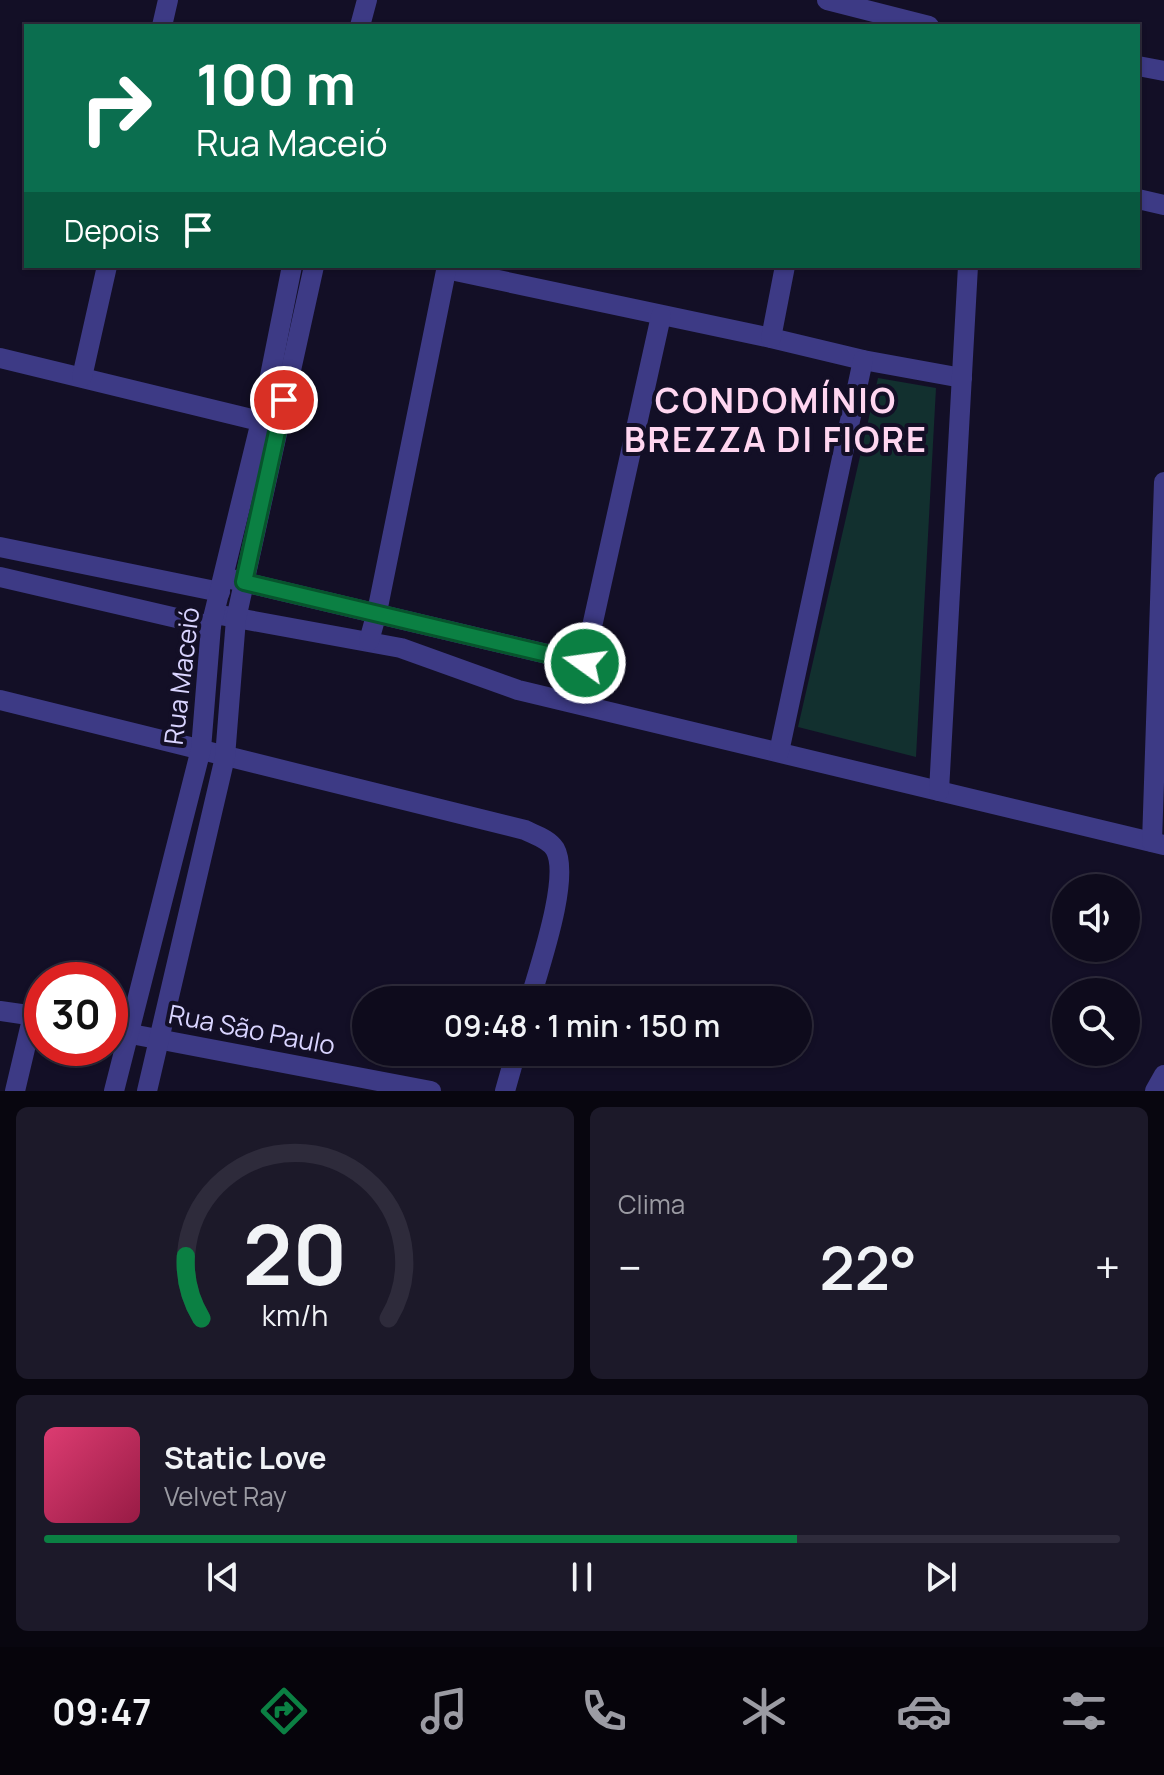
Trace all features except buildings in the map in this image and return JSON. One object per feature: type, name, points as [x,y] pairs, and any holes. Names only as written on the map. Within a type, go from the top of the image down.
[{"type":"street","points":[[162,24],[168,0]]},
{"type":"street","points":[[361,24],[367,0]]},
{"type":"street","points":[[827,0],[921,24]]},
{"type":"street","points":[[1140,66],[1164,71]]},
{"type":"street","points":[[1140,199],[1164,205]]},
{"type":"street","points":[[82,377],[107,268]]},
{"type":"street","name":"Rua Maceió","points":[[270,424],[292,268]]},
{"type":"street","name":"Rua Maceió","points":[[114,1091],[131,1034],[201,749],[213,620],[229,583],[313,268]]},
{"type":"street","points":[[369,641],[446,268],[863,360],[962,378]]},
{"type":"street","points":[[771,338],[785,268]]},
{"type":"street","points":[[939,791],[968,268]]},
{"type":"street","points":[[575,703],[661,316]]},
{"type":"street","points":[[0,358],[270,424]]},
{"type":"street","points":[[779,752],[863,360]]},
{"type":"street","points":[[0,577],[213,620],[236,619],[369,641],[415,652],[518,690],[1158,844],[1164,482]]},
{"type":"street","points":[[0,547],[229,583],[377,612],[585,663]]},
{"type":"street","name":"Rua Maceió","points":[[147,1091],[225,757],[236,619],[229,583]]},
{"type":"street","points":[[0,700],[525,830],[550,842],[557,853],[559,866],[556,908],[534,986]]},
{"type":"street","points":[[0,1011],[24,1014]]},
{"type":"street","name":"Rua São Paulo","points":[[128,1033],[431,1091]]},
{"type":"street","points":[[15,1091],[24,1062]]},
{"type":"street","points":[[505,1091],[512,1066]]},
{"type":"street","points":[[1155,1091],[1164,1075]]},
{"type":"green space","points":[[878,378],[936,388],[916,757],[798,727]]},
{"type":"district","name":"CONDOMÍNIO BREZZA DI FIORE","points":[[776,420]]},
{"type":"route","points":[[284,400],[244,582],[585,663]]}]
